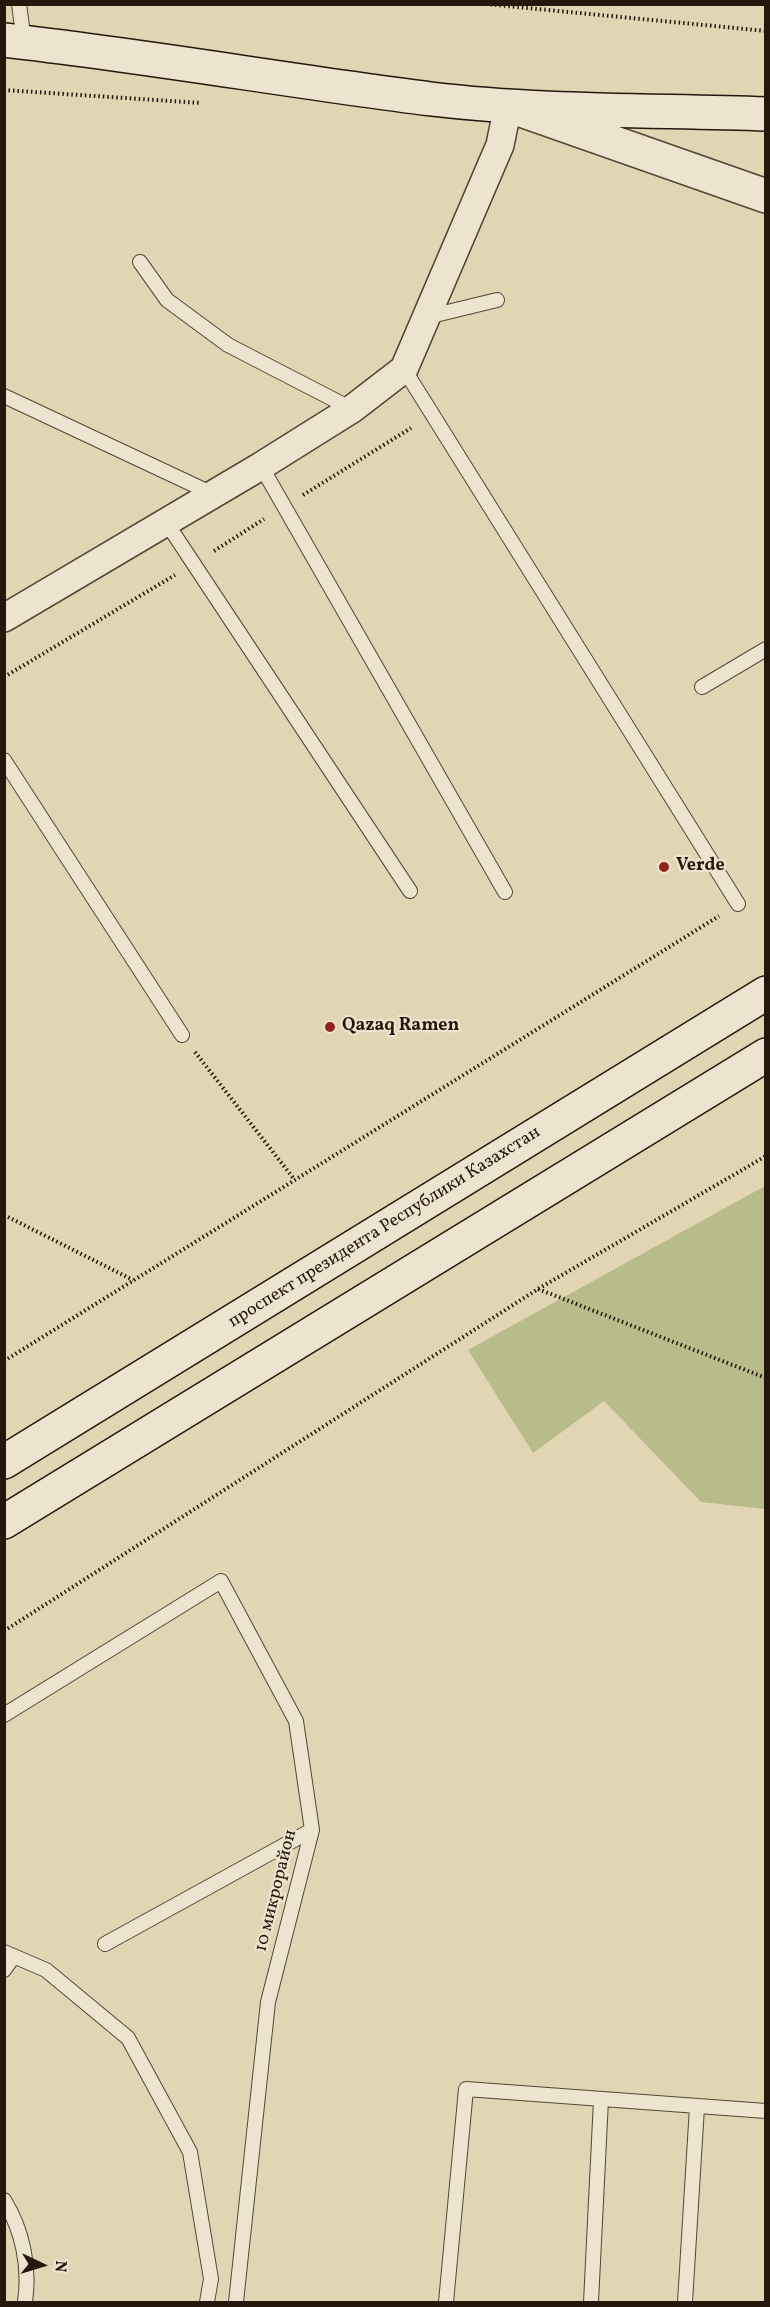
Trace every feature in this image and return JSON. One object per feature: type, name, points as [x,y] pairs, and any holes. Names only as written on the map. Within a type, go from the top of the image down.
[{"type":"main road","points":[[14,41],[151,57],[431,99],[508,106],[765,114]]},
{"type":"main road","points":[[508,106],[765,196]]},
{"type":"main road","name":"проспект президента Республики Казахстан","points":[[4,1462],[765,993]]},
{"type":"main road","points":[[4,1522],[765,1055]]},
{"type":"street","points":[[4,618],[261,466],[352,409],[404,369],[500,145],[508,106]]},
{"type":"lane","points":[[14,41],[19,4]]},
{"type":"lane","points":[[140,262],[167,300],[228,345],[352,409]]},
{"type":"lane","points":[[427,317],[497,300]]},
{"type":"lane","points":[[404,369],[738,904]]},
{"type":"lane","points":[[4,396],[213,494]]},
{"type":"lane","points":[[261,466],[505,892]]},
{"type":"lane","points":[[166,522],[410,891]]},
{"type":"lane","points":[[702,687],[765,650]]},
{"type":"lane","points":[[4,760],[182,1035]]},
{"type":"lane","name":"10 микрорайон","points":[[4,1715],[221,1581],[296,1721],[312,1830],[268,2002],[236,2302]]},
{"type":"lane","points":[[105,1944],[312,1830]]},
{"type":"lane","points":[[4,1970],[9,1954],[46,1970],[128,2038],[190,2152],[211,2279],[207,2302]]},
{"type":"lane","points":[[446,2302],[466,2089],[765,2111]]},
{"type":"lane","points":[[591,2302],[601,2100]]},
{"type":"lane","points":[[686,2302],[697,2107]]},
{"type":"lane","points":[[4,2200],[17,2221],[28,2277],[25,2302]]},
{"type":"path","points":[[486,4],[765,31]]},
{"type":"path","points":[[4,677],[194,564],[432,415]]},
{"type":"path","points":[[4,1361],[738,904]]},
{"type":"path","points":[[182,1035],[294,1179]]},
{"type":"path","points":[[4,1631],[538,1289],[765,1156]]},
{"type":"path","points":[[4,1215],[134,1280]]},
{"type":"path","points":[[538,1289],[765,1378]]},
{"type":"green space","points":[[765,1186],[765,1509],[701,1502],[604,1401],[533,1453],[468,1350]]},
{"type":"place","name":"Verde","points":[[664,867]]},
{"type":"place","name":"Qazaq Ramen","points":[[330,1027]]}]
